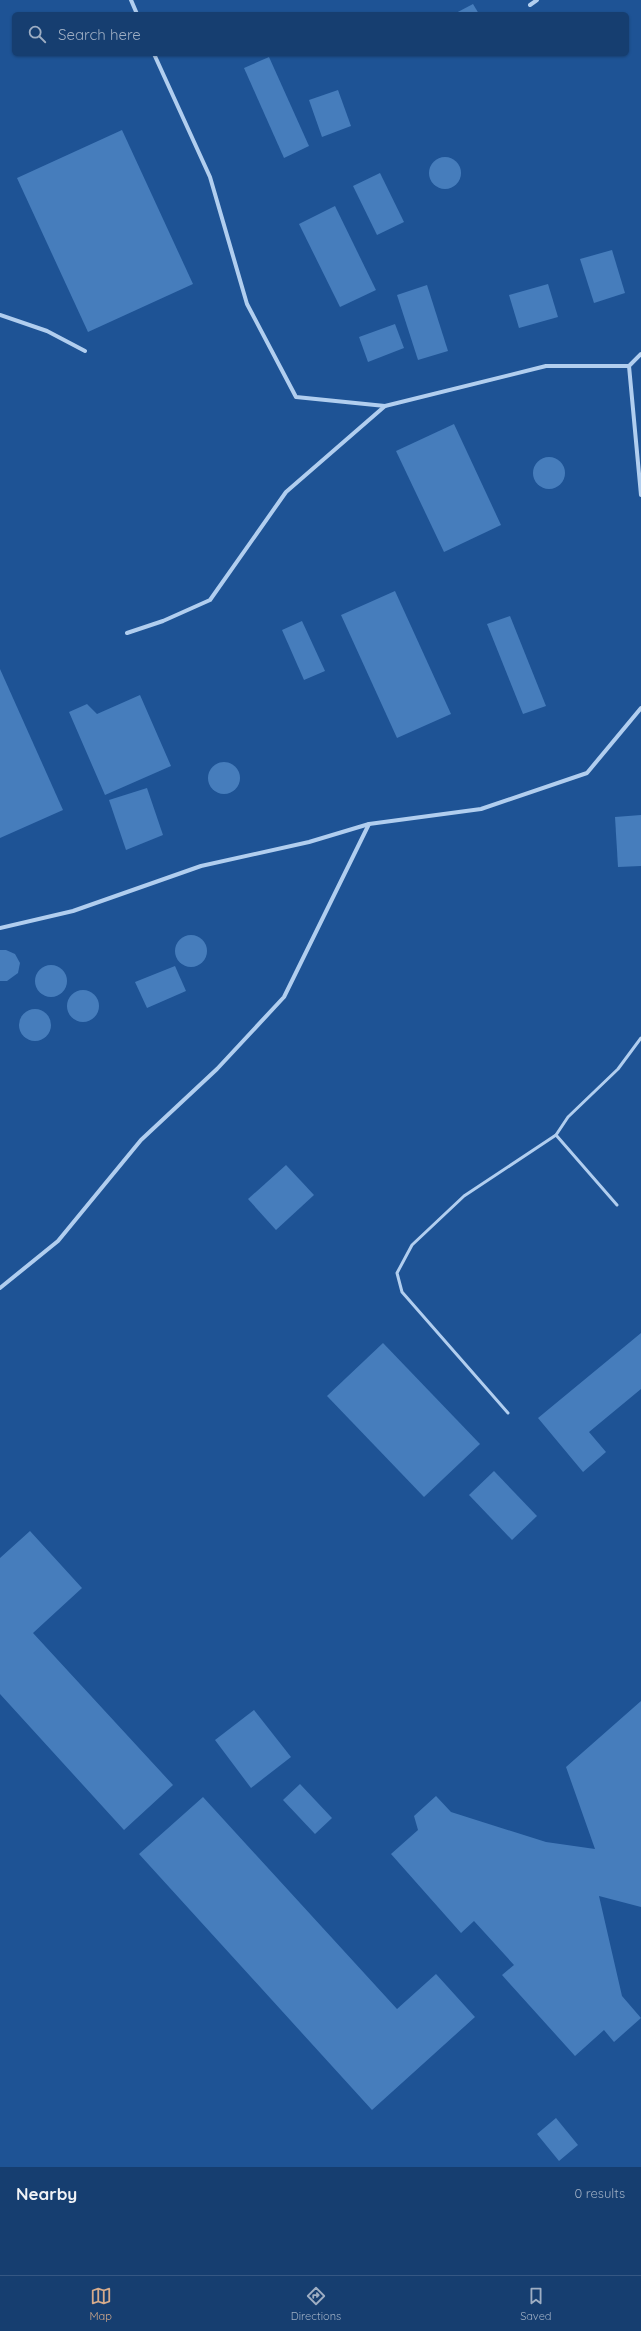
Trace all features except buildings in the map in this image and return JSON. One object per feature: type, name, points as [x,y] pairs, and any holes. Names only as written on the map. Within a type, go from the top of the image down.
[{"type":"street","points":[[131,0],[136,12]]},
{"type":"street","points":[[530,5],[537,0]]},
{"type":"street","points":[[155,56],[210,178],[247,304],[296,397],[385,406],[546,366],[629,366],[641,354]]},
{"type":"street","points":[[0,315],[46,332],[85,351]]},
{"type":"street","points":[[629,366],[641,495]]},
{"type":"street","points":[[127,633],[163,621],[210,600],[286,492],[385,406]]},
{"type":"street","points":[[0,928],[73,911],[201,866],[309,842],[369,824],[481,809],[587,772],[641,708]]},
{"type":"street","points":[[0,1288],[58,1241],[141,1140],[218,1069],[284,997],[369,824]]},
{"type":"lane","points":[[508,1413],[402,1292],[397,1273],[412,1245],[464,1196],[556,1135],[568,1117],[618,1069],[641,1038]]},
{"type":"lane","points":[[556,1135],[617,1206]]}]
